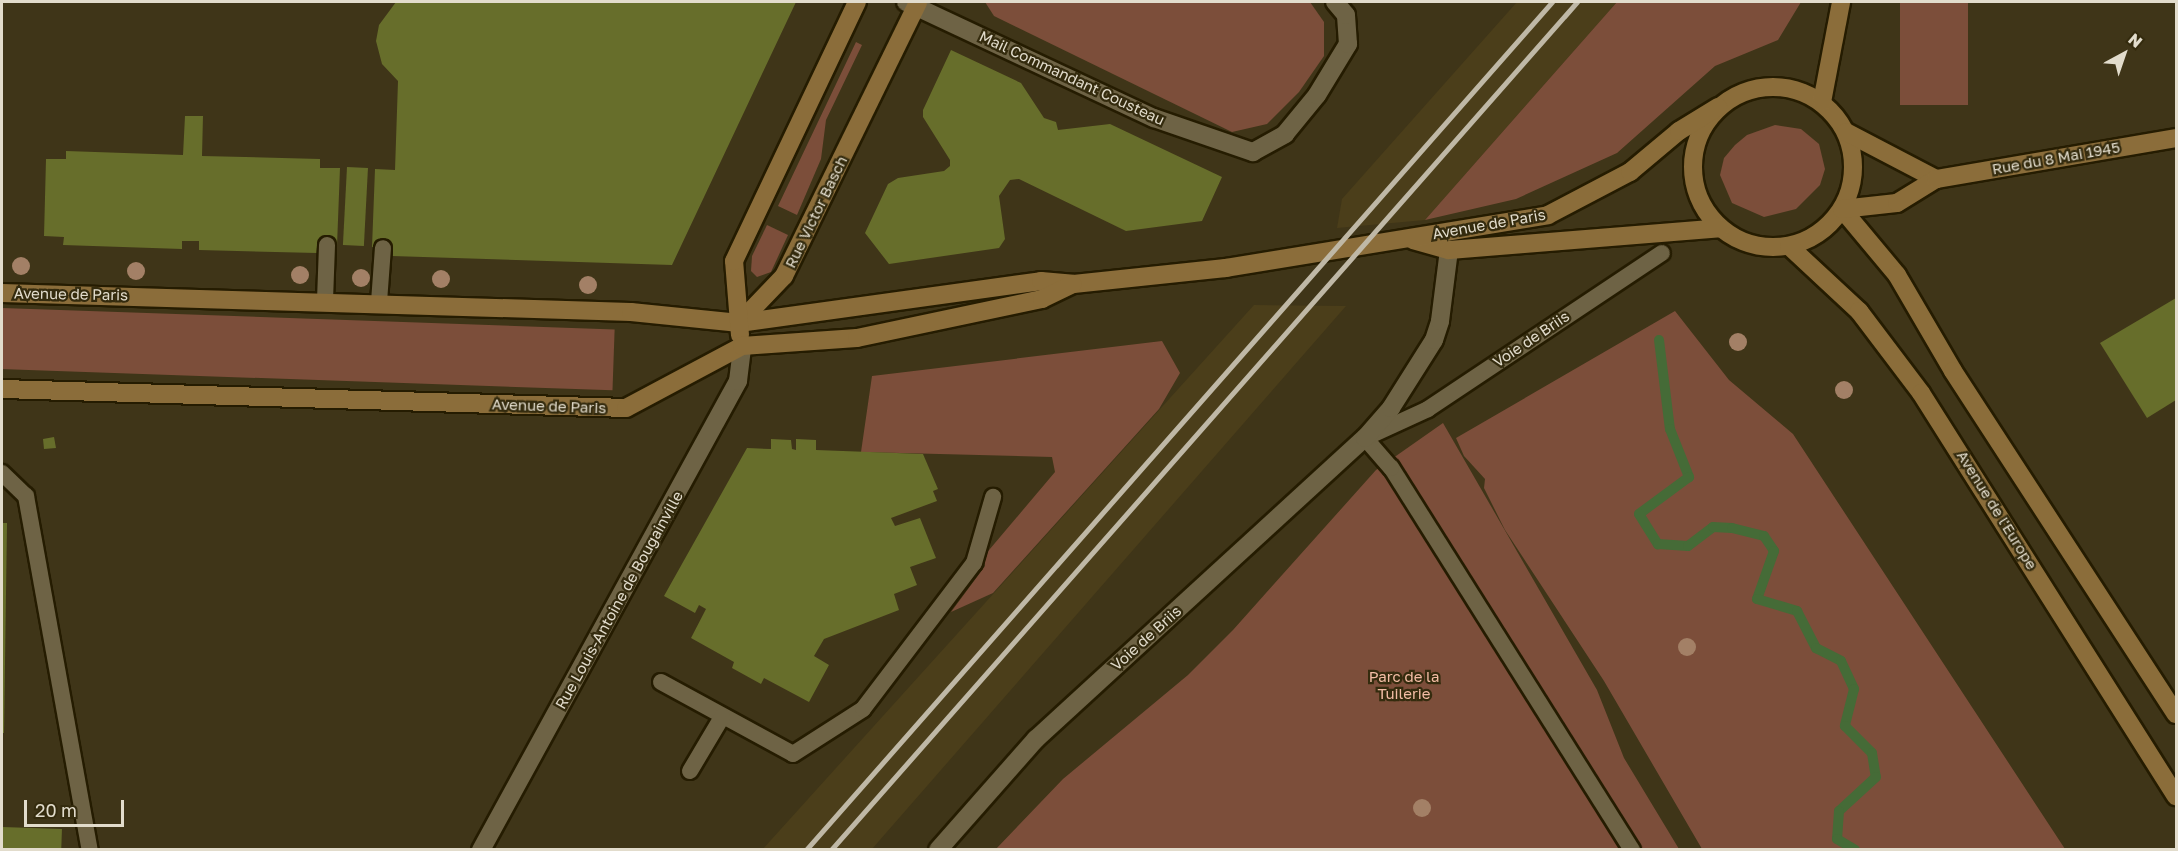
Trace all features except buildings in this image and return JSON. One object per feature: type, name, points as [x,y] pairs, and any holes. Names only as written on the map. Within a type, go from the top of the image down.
[{"type":"street","points":[[742,346],[734,261],[857,2]]},
{"type":"street","name":"Mail Commandant Cousteau","points":[[913,3],[1154,118],[1253,152],[1285,134],[1317,95],[1348,44],[1346,15],[1335,2]]},
{"type":"street","points":[[1822,102],[1841,2]]},
{"type":"street","name":"Rue Victor Basch","points":[[739,323],[784,276],[913,3]]},
{"type":"street","points":[[1769,86],[1797,89],[1822,102],[1846,132],[1853,158],[1852,184],[1842,209],[1828,226],[1789,246],[1746,243],[1720,228],[1700,201],[1692,168],[1695,146],[1704,124],[1718,107],[1742,92],[1769,86]]},
{"type":"street","name":"Avenue de Paris","points":[[2,293],[325,300],[631,312],[739,323],[1041,281],[1072,284],[1226,268],[1548,215],[1630,172],[1679,131],[1718,107]]},
{"type":"street","points":[[1846,132],[1936,179]]},
{"type":"street","name":"Rue du 8 Mai 1945","points":[[1842,209],[1897,203],[1936,179],[2176,138]]},
{"type":"street","points":[[1842,209],[1897,275],[1953,371],[2176,714]]},
{"type":"street","name":"Avenue de Paris","points":[[1408,238],[1449,250],[1720,228]]},
{"type":"street","name":"Avenue de l'Europe","points":[[1789,246],[1859,311],[1928,403],[2176,796]]},
{"type":"street","name":"Voie de Briis","points":[[938,849],[1035,739],[1365,438],[1391,408],[1434,340],[1440,321],[1449,250]]},
{"type":"street","name":"Avenue de Paris","points":[[2,389],[626,408],[742,346],[857,338],[1042,299],[1072,284]]},
{"type":"street","name":"Rue Louis-Antoine de Bougainville","points":[[482,849],[738,381],[742,346]]},
{"type":"lane","points":[[325,300],[327,245]]},
{"type":"lane","points":[[380,302],[383,248]]},
{"type":"lane","name":"Voie de Briis","points":[[1365,438],[1428,409],[1662,253]]},
{"type":"lane","points":[[1365,438],[1391,468],[1632,849]]},
{"type":"lane","points":[[2,473],[26,496],[90,849]]},
{"type":"lane","points":[[661,681],[722,717],[793,754],[863,709],[974,563],[993,497]]},
{"type":"lane","points":[[690,771],[722,717]]},
{"type":"shaded area","points":[[1517,2],[1617,2],[1425,220],[1337,228],[1342,199]]},
{"type":"shaded area","points":[[1254,305],[1346,306],[872,849],[762,850]]},
{"type":"green space","points":[[985,2],[1310,2],[1324,22],[1324,56],[1299,92],[1267,124],[1232,132],[994,16]]},
{"type":"green space","points":[[1617,2],[1801,2],[1778,40],[1715,66],[1617,153],[1516,199],[1425,220]]},
{"type":"green space","points":[[1900,2],[1968,2],[1968,105],[1900,105]]},
{"type":"green space","points":[[856,42],[862,45],[826,120],[821,159],[797,215],[778,206]]},
{"type":"green space","points":[[1775,125],[1801,129],[1819,144],[1825,169],[1820,185],[1796,209],[1764,217],[1732,203],[1720,175],[1724,158],[1735,145],[1747,135]]},
{"type":"green space","points":[[767,225],[788,235],[771,272],[757,277],[751,271],[752,256]]},
{"type":"green space","points":[[2,308],[615,329],[612,390],[2,369]]},
{"type":"green space","points":[[1675,311],[1729,380],[1793,434],[2065,849],[1702,849],[1604,681],[1505,530],[1484,488],[1485,479],[1464,456],[1456,438]]},
{"type":"green space","points":[[1162,341],[1180,373],[1159,409],[993,593],[951,612],[985,566],[984,556],[1055,472],[1052,457],[861,452],[872,376]]},
{"type":"green space","name":"Parc de la Tuilerie","points":[[1443,423],[1597,690],[1624,758],[1679,849],[995,850],[1063,779],[1188,675],[1233,630],[1376,470]]},
{"type":"waterway","points":[[1659,340],[1670,429],[1689,477],[1639,514],[1658,544],[1688,546],[1713,527],[1732,528],[1764,536],[1774,551],[1757,599],[1797,611],[1816,648],[1841,661],[1854,689],[1845,726],[1872,753],[1876,777],[1839,811],[1837,839],[1855,850]]},
{"type":"railway","points":[[806,850],[1552,2]]},
{"type":"railway","points":[[831,850],[1577,2]]}]
